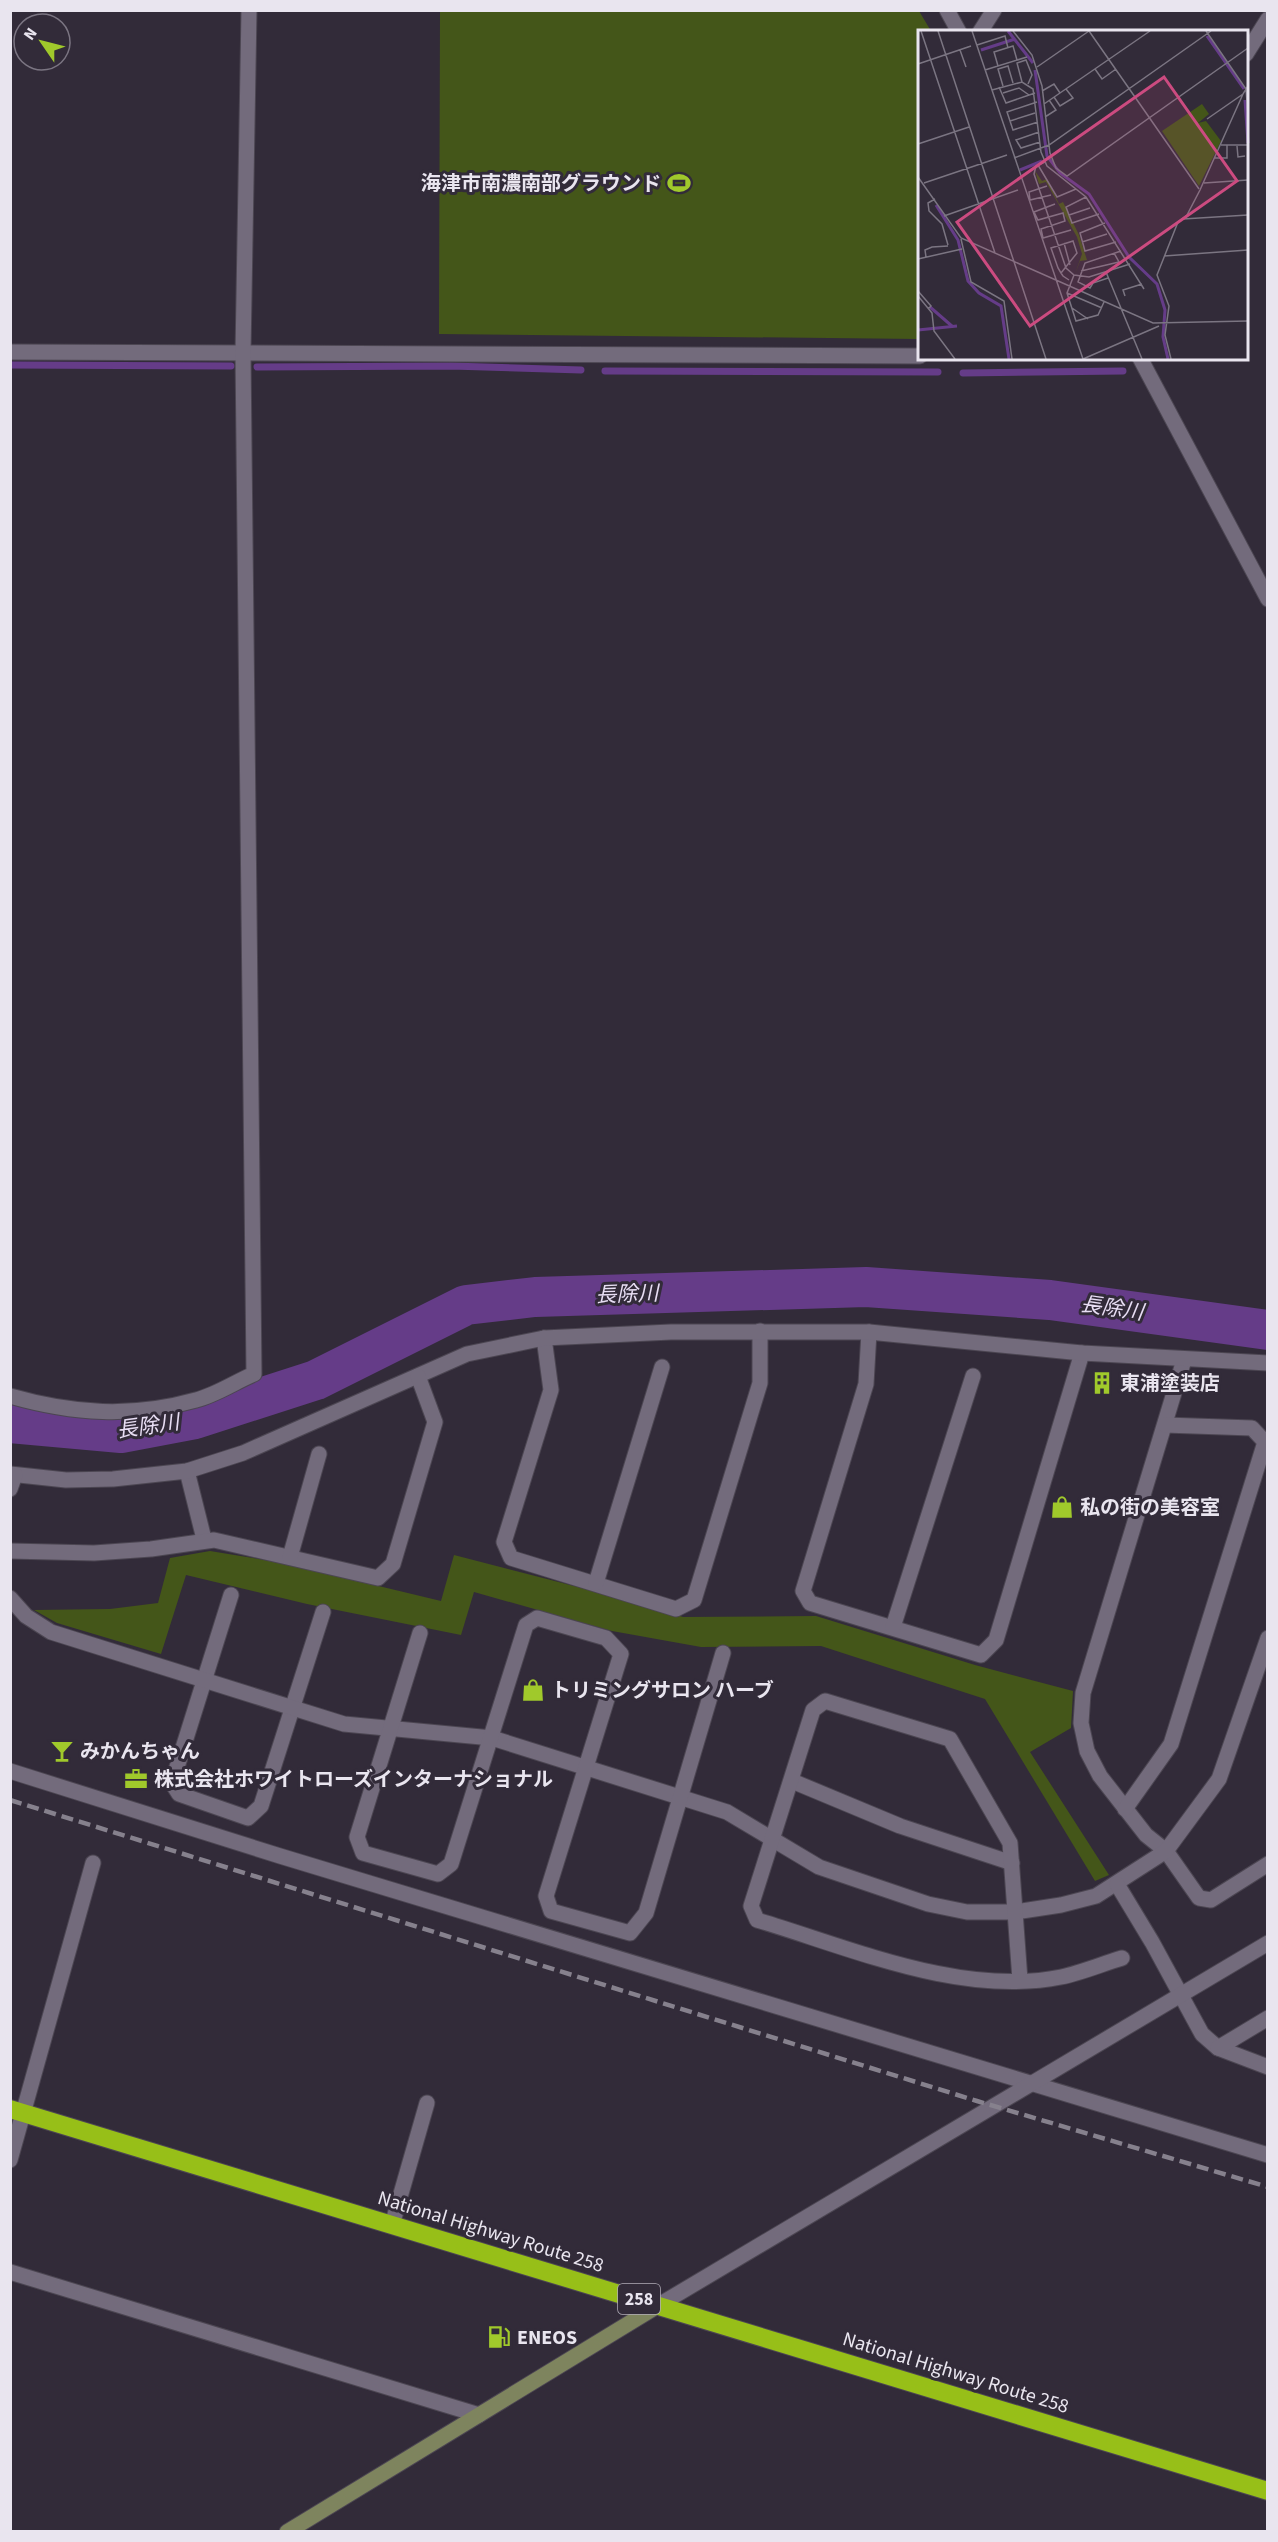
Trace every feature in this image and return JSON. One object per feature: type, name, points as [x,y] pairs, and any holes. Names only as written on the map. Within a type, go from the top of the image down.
[{"type":"highway","name":"National Highway Route 258","points":[[17,2111],[1268,2491]]},
{"type":"street","points":[[10,1396],[48,1407],[128,1413],[197,1400],[254,1374],[243,353],[249,10]]},
{"type":"street","points":[[947,10],[958,30]]},
{"type":"street","points":[[981,30],[994,10]]},
{"type":"street","points":[[1248,51],[1268,19]]},
{"type":"street","points":[[10,352],[918,356]]},
{"type":"street","points":[[1141,360],[1268,599]]},
{"type":"street","points":[[544,1338],[550,1390],[504,1542],[511,1558],[676,1609],[694,1600],[760,1383],[760,1331]]},
{"type":"street","points":[[12,1479],[113,1479],[187,1471],[243,1454],[467,1354],[544,1338],[760,1331],[869,1332],[1083,1353],[1268,1363]]},
{"type":"street","points":[[869,1332],[866,1384],[803,1591],[810,1603],[981,1655],[996,1640],[1083,1353]]},
{"type":"street","points":[[1184,1360],[1083,1692],[1082,1723],[1087,1751],[1100,1776],[1125,1809],[1166,1851],[1199,1898],[1211,1900],[1268,1864]]},
{"type":"street","points":[[596,1583],[662,1367]]},
{"type":"street","points":[[10,1551],[94,1553],[151,1549],[204,1539],[378,1578],[393,1564],[435,1422],[418,1376]]},
{"type":"street","points":[[893,1627],[973,1376]]},
{"type":"street","points":[[1125,1809],[1171,1744],[1265,1442],[1251,1428],[1165,1425]]},
{"type":"street","points":[[290,1557],[319,1454]]},
{"type":"street","points":[[187,1471],[204,1539]]},
{"type":"street","points":[[231,1595],[172,1784],[178,1794],[248,1818],[261,1806],[323,1612]]},
{"type":"street","points":[[10,1598],[27,1616],[51,1632],[344,1724],[492,1738],[682,1797],[727,1812],[819,1867],[928,1904],[967,1912],[1015,1912],[1061,1905],[1096,1896],[1166,1851],[1219,1779],[1268,1638]]},
{"type":"street","points":[[420,1633],[357,1837],[363,1853],[438,1874],[451,1864],[526,1625],[537,1618],[606,1638],[621,1654],[546,1896],[551,1911],[630,1933],[646,1913],[723,1653]]},
{"type":"street","points":[[1020,1980],[1010,1843],[950,1739],[825,1701],[813,1710],[751,1906],[757,1920],[915,1968],[969,1979],[1020,1980],[1060,1977],[1122,1958]]},
{"type":"street","points":[[10,1770],[280,1856],[637,1962],[1268,2155]]},
{"type":"street","points":[[792,1781],[900,1826],[1012,1863]]},
{"type":"street","points":[[10,2160],[17,2111],[93,1863]]},
{"type":"street","points":[[1117,1884],[1202,2034],[1218,2048],[1268,2067]]},
{"type":"street","points":[[287,2532],[658,2305],[1268,1943]]},
{"type":"street","points":[[1218,2048],[1268,2018]]},
{"type":"street","points":[[392,2225],[427,2103]]},
{"type":"street","points":[[10,2272],[479,2415]]},
{"type":"green space","name":"海津市南濃南部グラウンド","points":[[440,11],[919,11],[930,30],[918,30],[918,339],[439,334]]},
{"type":"green space","points":[[210,1551],[283,1563],[441,1601],[454,1555],[644,1604],[683,1617],[816,1616],[975,1665],[1073,1691],[1071,1728],[1030,1752],[1109,1875],[1095,1881],[985,1699],[821,1646],[701,1647],[612,1631],[474,1592],[461,1635],[307,1604],[186,1575],[161,1654],[57,1623],[34,1610],[110,1609],[158,1603],[170,1558]]},
{"type":"waterway","points":[[10,365],[231,366]]},
{"type":"waterway","points":[[257,367],[451,366],[581,370]]},
{"type":"waterway","points":[[605,371],[938,372]]},
{"type":"waterway","points":[[963,373],[1123,371]]},
{"type":"waterway","name":"長除川","points":[[10,1423],[121,1433],[195,1419],[316,1380],[466,1305],[535,1297],[866,1287],[1050,1300],[1268,1330]]},
{"type":"waterway","name":"長除川","points":[[10,1429],[13,1423]]},
{"type":"railway","points":[[10,1800],[977,2101],[1268,2187]]},
{"type":"place","name":"海津市南濃南部グラウンド","points":[[679,183]]},
{"type":"place","name":"東浦塗装店","points":[[1102,1383]]},
{"type":"place","name":"私の街の美容室","points":[[1062,1507]]},
{"type":"place","name":"トリミングサロン ハーブ","points":[[533,1690]]},
{"type":"place","name":"みかんちゃん","points":[[62,1751]]},
{"type":"place","name":"株式会社ホワイトローズインターナショナル","points":[[136,1779]]},
{"type":"place","name":"ENEOS","points":[[499,2337]]}]
